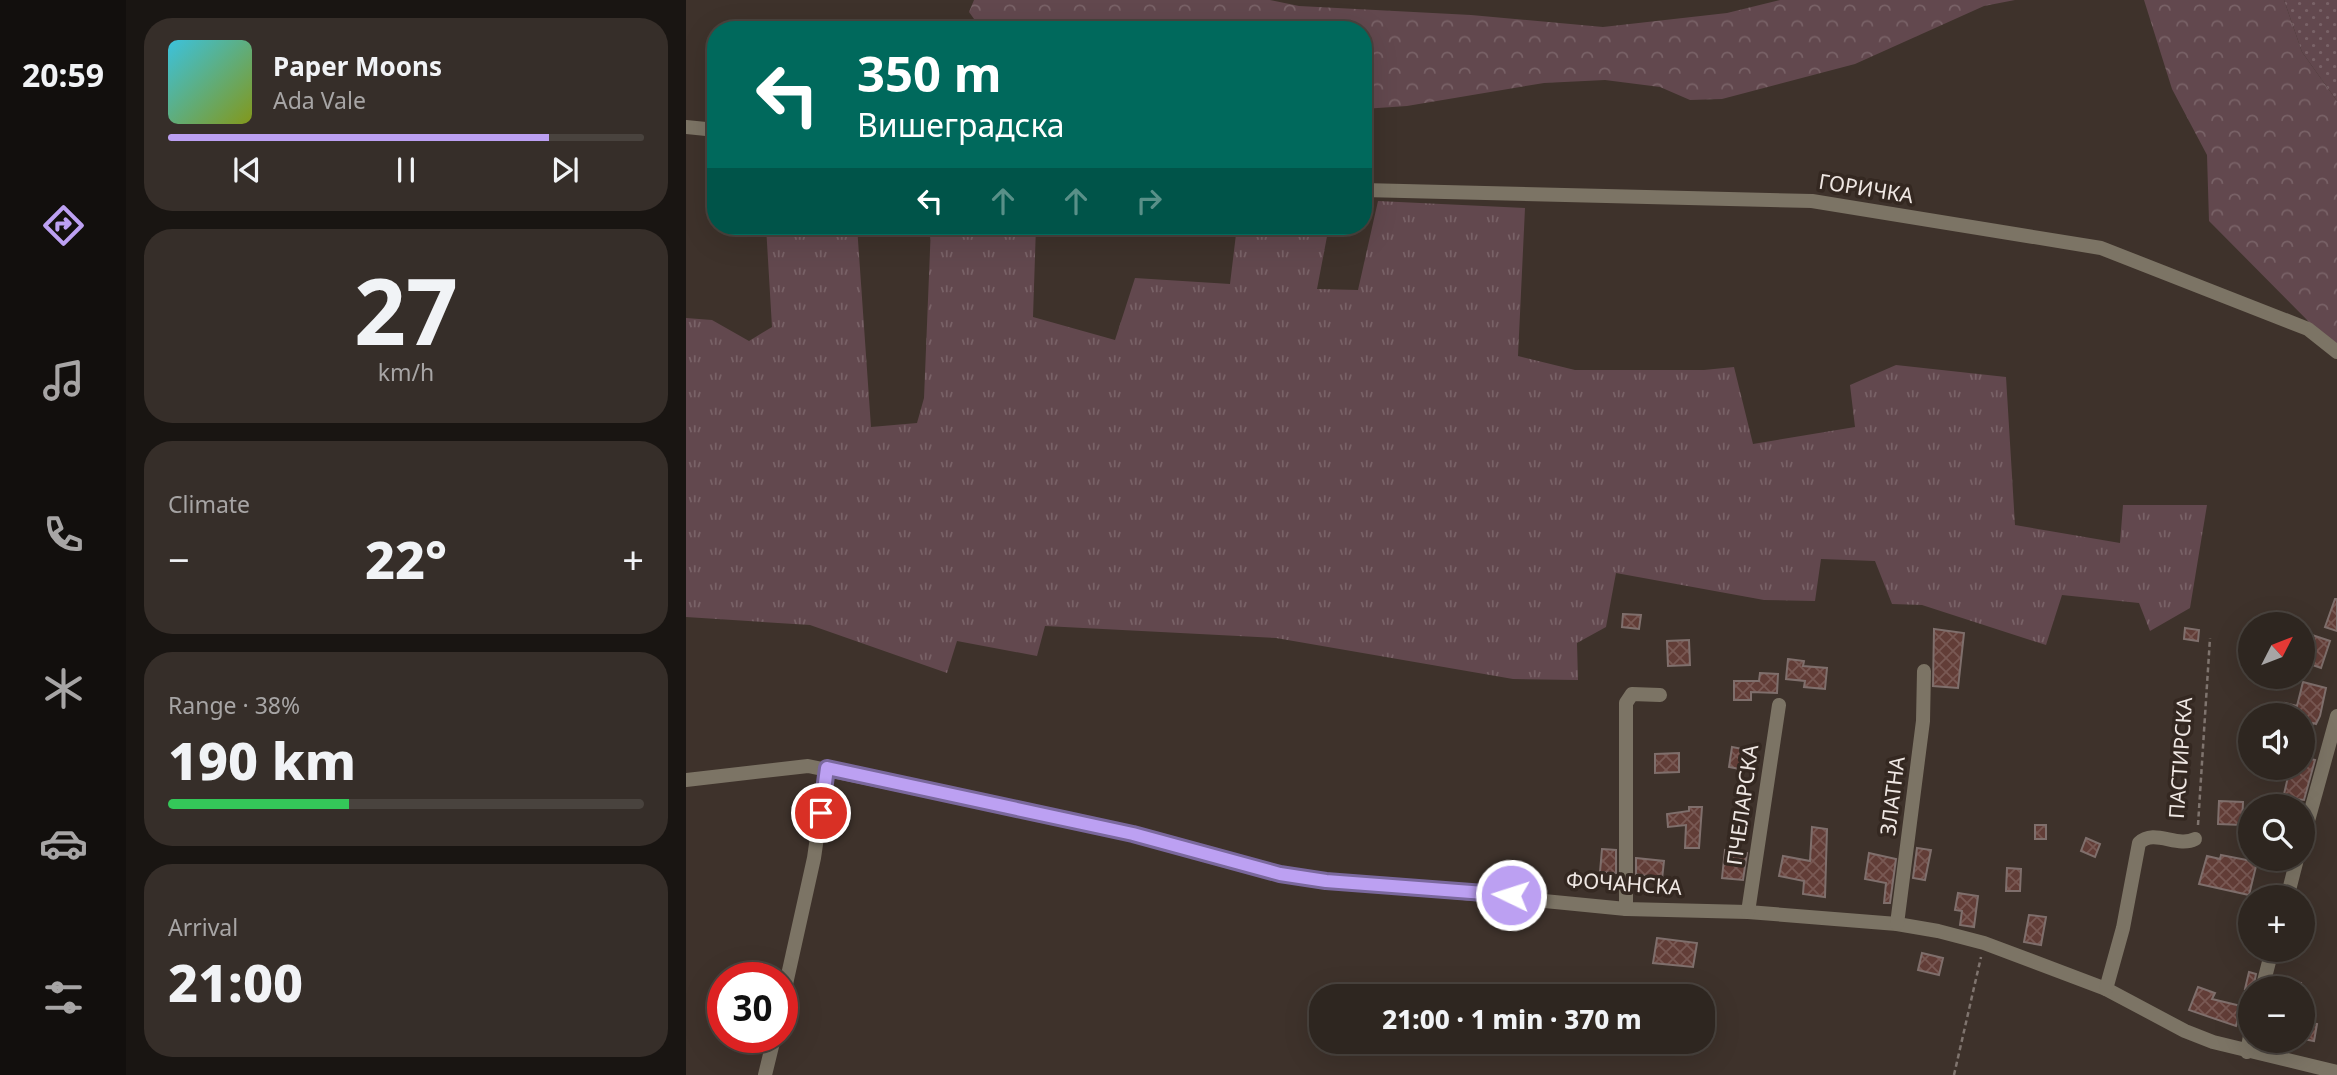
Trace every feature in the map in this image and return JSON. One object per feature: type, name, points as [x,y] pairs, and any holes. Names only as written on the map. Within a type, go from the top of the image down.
[{"type":"street","points":[[686,127],[707,129]]},
{"type":"street","name":"ГОРИЧКА","points":[[1372,190],[1812,201],[2092,246],[2308,330],[2337,352]]},
{"type":"street","name":"ЗЛАТНА","points":[[1897,924],[1923,721],[1924,671]]},
{"type":"street","points":[[1626,909],[1626,703],[1632,694],[1660,695]]},
{"type":"street","name":"ПЧЕЛАРСКА","points":[[1748,912],[1779,705]]},
{"type":"street","points":[[2315,796],[2337,716]]},
{"type":"street","name":"ФОЧАНСКА","points":[[686,780],[789,766],[827,768],[1133,834],[1280,874],[1626,909],[1748,912],[1897,924],[1984,943],[2106,989],[2185,1031],[2238,1049]]},
{"type":"street","points":[[791,962],[814,858],[827,768]]},
{"type":"street","name":"ПАСТИРСКА","points":[[2106,989],[2123,928],[2139,843],[2151,837],[2183,842],[2195,839]]},
{"type":"street","points":[[765,1075],[770,1053]]},
{"type":"street","name":"ФОЧАНСКА","points":[[2252,1053],[2337,1072]]},
{"type":"path","name":"ПАСТИРСКА","points":[[2195,839],[2210,638]]},
{"type":"path","points":[[1954,1075],[1984,943]]},
{"type":"green space","points":[[974,0],[1270,0],[1299,6],[1471,15],[1603,27],[1727,13],[1780,0],[2015,0],[1984,6],[1855,64],[1722,99],[1690,100],[1660,87],[1605,80],[1544,83],[1407,106],[1372,108],[1372,21],[976,21],[969,12]]},
{"type":"green space","points":[[2144,0],[2284,0],[2302,52],[2337,101],[2337,344],[2315,328],[2209,221],[2207,155],[2172,89]]},
{"type":"green space","points":[[2284,0],[2337,0],[2337,101],[2302,52]]},
{"type":"green space","points":[[1378,201],[1525,208],[1518,356],[1575,370],[1704,370],[1734,367],[1753,444],[1855,427],[1850,385],[1896,365],[2006,377],[2015,525],[2120,543],[2123,505],[2207,505],[2190,608],[2150,631],[2139,603],[2062,595],[2046,645],[1922,605],[1892,604],[1875,561],[1821,559],[1815,601],[1764,600],[1616,573],[1606,627],[1577,643],[1578,680],[1513,679],[1276,638],[1045,626],[1037,656],[957,641],[947,673],[810,625],[686,617],[686,318],[712,320],[749,341],[772,327],[767,235],[858,235],[871,427],[917,423],[924,398],[931,235],[1036,235],[1033,317],[1115,340],[1135,278],[1230,284],[1236,235],[1327,235],[1317,289],[1358,290]]},
{"type":"building","points":[[2337,599],[2337,631],[2325,627]]},
{"type":"building","points":[[1623,614],[1641,615],[1639,629],[1622,627]]},
{"type":"building","points":[[2185,628],[2199,630],[2198,641],[2184,639]]},
{"type":"building","points":[[1934,629],[1964,633],[1958,688],[1933,686]]},
{"type":"building","points":[[2315,636],[2330,641],[2321,668],[2315,666]]},
{"type":"building","points":[[1689,640],[1690,665],[1668,666],[1667,641]]},
{"type":"building","points":[[1788,659],[1804,661],[1803,666],[1827,668],[1825,689],[1804,687],[1805,681],[1786,679]]},
{"type":"building","points":[[1760,673],[1778,674],[1777,693],[1751,692],[1751,700],[1734,700],[1734,681],[1759,681]]},
{"type":"building","points":[[2315,685],[2326,688],[2316,724],[2315,703],[2298,703],[2301,690],[2315,690]]},
{"type":"building","points":[[1732,747],[1748,750],[1745,770],[1729,767]]},
{"type":"building","points":[[1679,753],[1679,772],[1655,773],[1655,754]]},
{"type":"building","points":[[2287,780],[2310,780],[2306,794],[2284,794]]},
{"type":"building","points":[[2219,801],[2238,802],[2238,825],[2218,824]]},
{"type":"building","points":[[1689,807],[1702,807],[1699,848],[1685,848],[1686,825],[1668,827],[1667,814],[1689,811]]},
{"type":"building","points":[[2035,825],[2046,825],[2046,839],[2035,839]]},
{"type":"building","points":[[1812,827],[1827,829],[1825,897],[1803,894],[1804,881],[1779,876],[1783,856],[1810,861]]},
{"type":"building","points":[[2086,838],[2100,844],[2095,857],[2081,851]]},
{"type":"building","points":[[1917,848],[1931,850],[1925,880],[1913,878]]},
{"type":"building","points":[[1602,849],[1616,850],[1616,873],[1600,872]]},
{"type":"building","points":[[1725,850],[1747,853],[1743,880],[1722,878]]},
{"type":"building","points":[[1869,853],[1896,859],[1890,903],[1884,903],[1886,883],[1865,879]]},
{"type":"building","points":[[2221,855],[2238,858],[2238,871],[2255,871],[2251,885],[2238,885],[2238,893],[2199,884],[2207,856],[2220,859]]},
{"type":"building","points":[[1636,858],[1664,861],[1662,879],[1636,874]]},
{"type":"building","points":[[2007,868],[2021,869],[2020,891],[2006,891]]},
{"type":"building","points":[[1958,893],[1978,896],[1974,927],[1960,925],[1962,911],[1955,910]]},
{"type":"building","points":[[2029,915],[2046,917],[2041,945],[2024,942]]},
{"type":"building","points":[[1657,938],[1697,943],[1693,967],[1653,963]]},
{"type":"building","points":[[1922,953],[1943,958],[1939,975],[1918,970]]},
{"type":"building","points":[[2198,987],[2215,993],[2212,999],[2238,1005],[2236,1026],[2189,1010]]},
{"type":"route","points":[[821,813],[827,768],[1133,834],[1280,874],[1326,881],[1511,895]]}]
